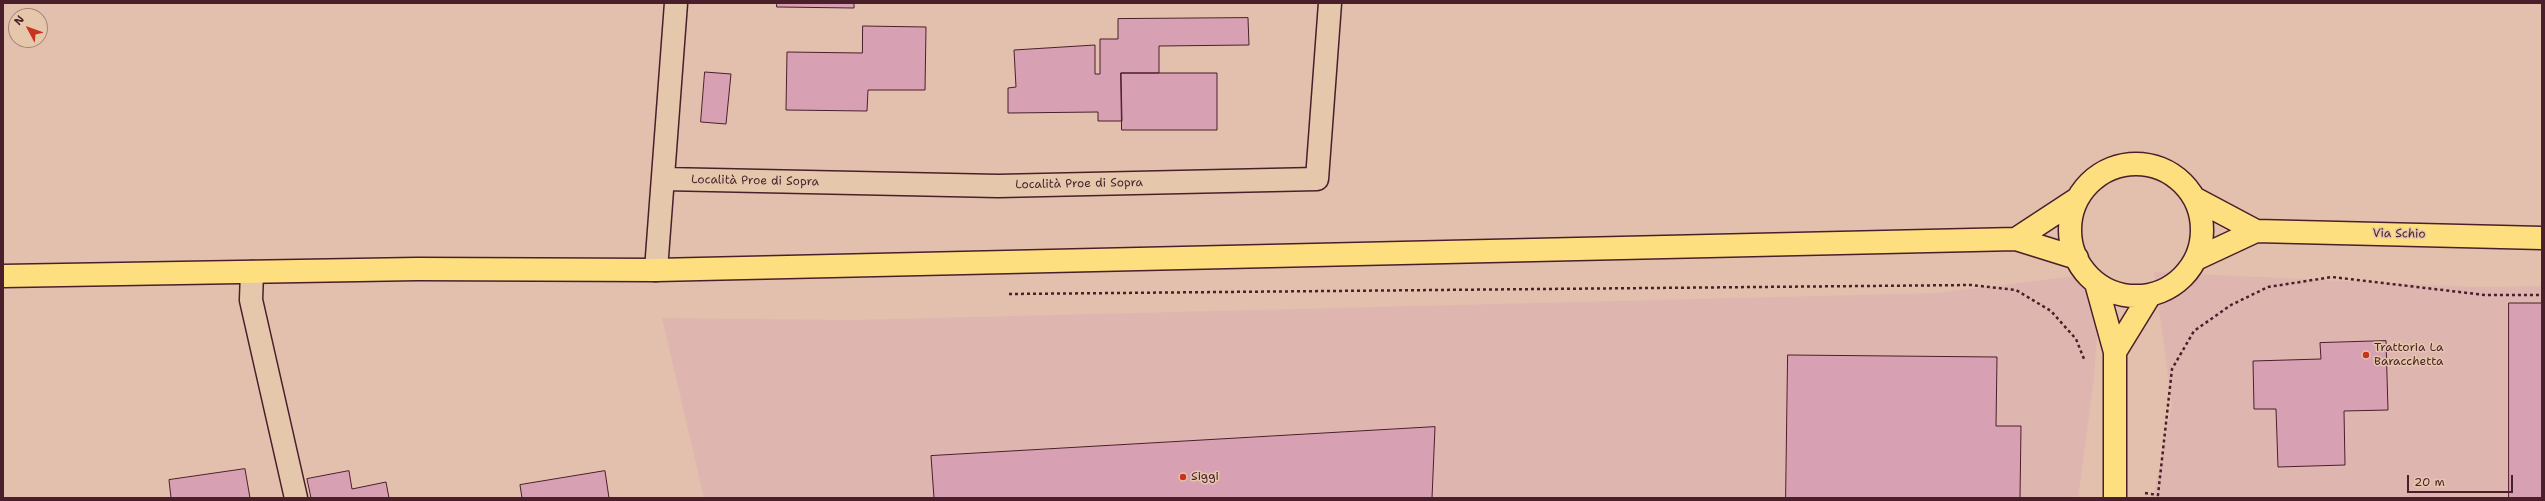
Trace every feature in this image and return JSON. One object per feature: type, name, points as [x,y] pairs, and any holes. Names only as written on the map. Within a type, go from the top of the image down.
[{"type":"main road","points":[[2126,164],[2141,164],[2159,167],[2173,175],[2194,198],[2201,216],[2202,232],[2196,259],[2184,276],[2174,284],[2150,295],[2129,296],[2113,292],[2096,283],[2083,270],[2072,250],[2070,225],[2077,199],[2085,187],[2106,170],[2126,164]]},
{"type":"main road","name":"Via Schio","points":[[2194,198],[2256,231]]},
{"type":"main road","points":[[2016,239],[2077,199]]},
{"type":"main road","name":"Via Schio","points":[[2196,259],[2256,231],[2542,238]]},
{"type":"main road","points":[[3,276],[417,269],[656,270],[2016,239],[2077,258]]},
{"type":"main road","points":[[2096,283],[2115,352],[2116,493]]},
{"type":"main road","points":[[2115,352],[2150,295]]},
{"type":"street","points":[[656,270],[676,3]]},
{"type":"street","name":"Località Proe di Sopra","points":[[664,179],[998,186],[1317,179],[1330,3]]},
{"type":"street","points":[[252,272],[251,300],[296,498]]},
{"type":"path","points":[[2116,493],[2158,496],[2172,369],[2194,331],[2232,305],[2268,287],[2332,277],[2485,295],[2542,294]]},
{"type":"path","points":[[1000,294],[1971,286],[2016,290],[2051,311],[2076,339],[2086,363]]},
{"type":"shaded area","points":[[2154,272],[2475,287],[2542,286],[2542,498],[2153,498],[2172,405]]},
{"type":"shaded area","points":[[2101,273],[2094,379],[2078,498],[704,498],[662,318],[852,320],[1936,293]]},
{"type":"building","points":[[777,3],[854,3],[854,8],[777,7]]},
{"type":"building","points":[[1248,18],[1249,45],[1159,46],[1159,73],[1121,73],[1122,121],[1098,121],[1098,112],[1008,113],[1008,88],[1016,87],[1014,50],[1095,45],[1095,74],[1100,74],[1100,39],[1118,39],[1118,19]]},
{"type":"building","points":[[863,26],[926,27],[925,90],[868,90],[867,111],[786,110],[787,52],[862,53]]},
{"type":"building","points":[[705,72],[731,74],[726,124],[701,122]]},
{"type":"building","points":[[1121,73],[1217,73],[1217,130],[1122,130]]},
{"type":"building","points":[[2509,303],[2542,303],[2542,498],[2509,498]]},
{"type":"building","points":[[2386,341],[2388,410],[2344,411],[2345,465],[2278,467],[2276,409],[2254,409],[2253,361],[2321,359],[2320,343]]},
{"type":"building","points":[[1788,355],[1997,357],[1996,426],[2021,426],[2020,498],[1786,498]]},
{"type":"building","name":"Siggi","points":[[1435,427],[1432,498],[934,498],[931,456]]},
{"type":"building","points":[[245,469],[250,498],[171,498],[169,480]]},
{"type":"building","points":[[349,471],[352,489],[386,482],[389,498],[311,498],[307,479]]},
{"type":"building","points":[[605,471],[609,498],[522,498],[520,485]]},
{"type":"place","name":"Trattoria La Baracchetta","points":[[2366,355]]},
{"type":"place","name":"Siggi","points":[[1183,477]]}]
